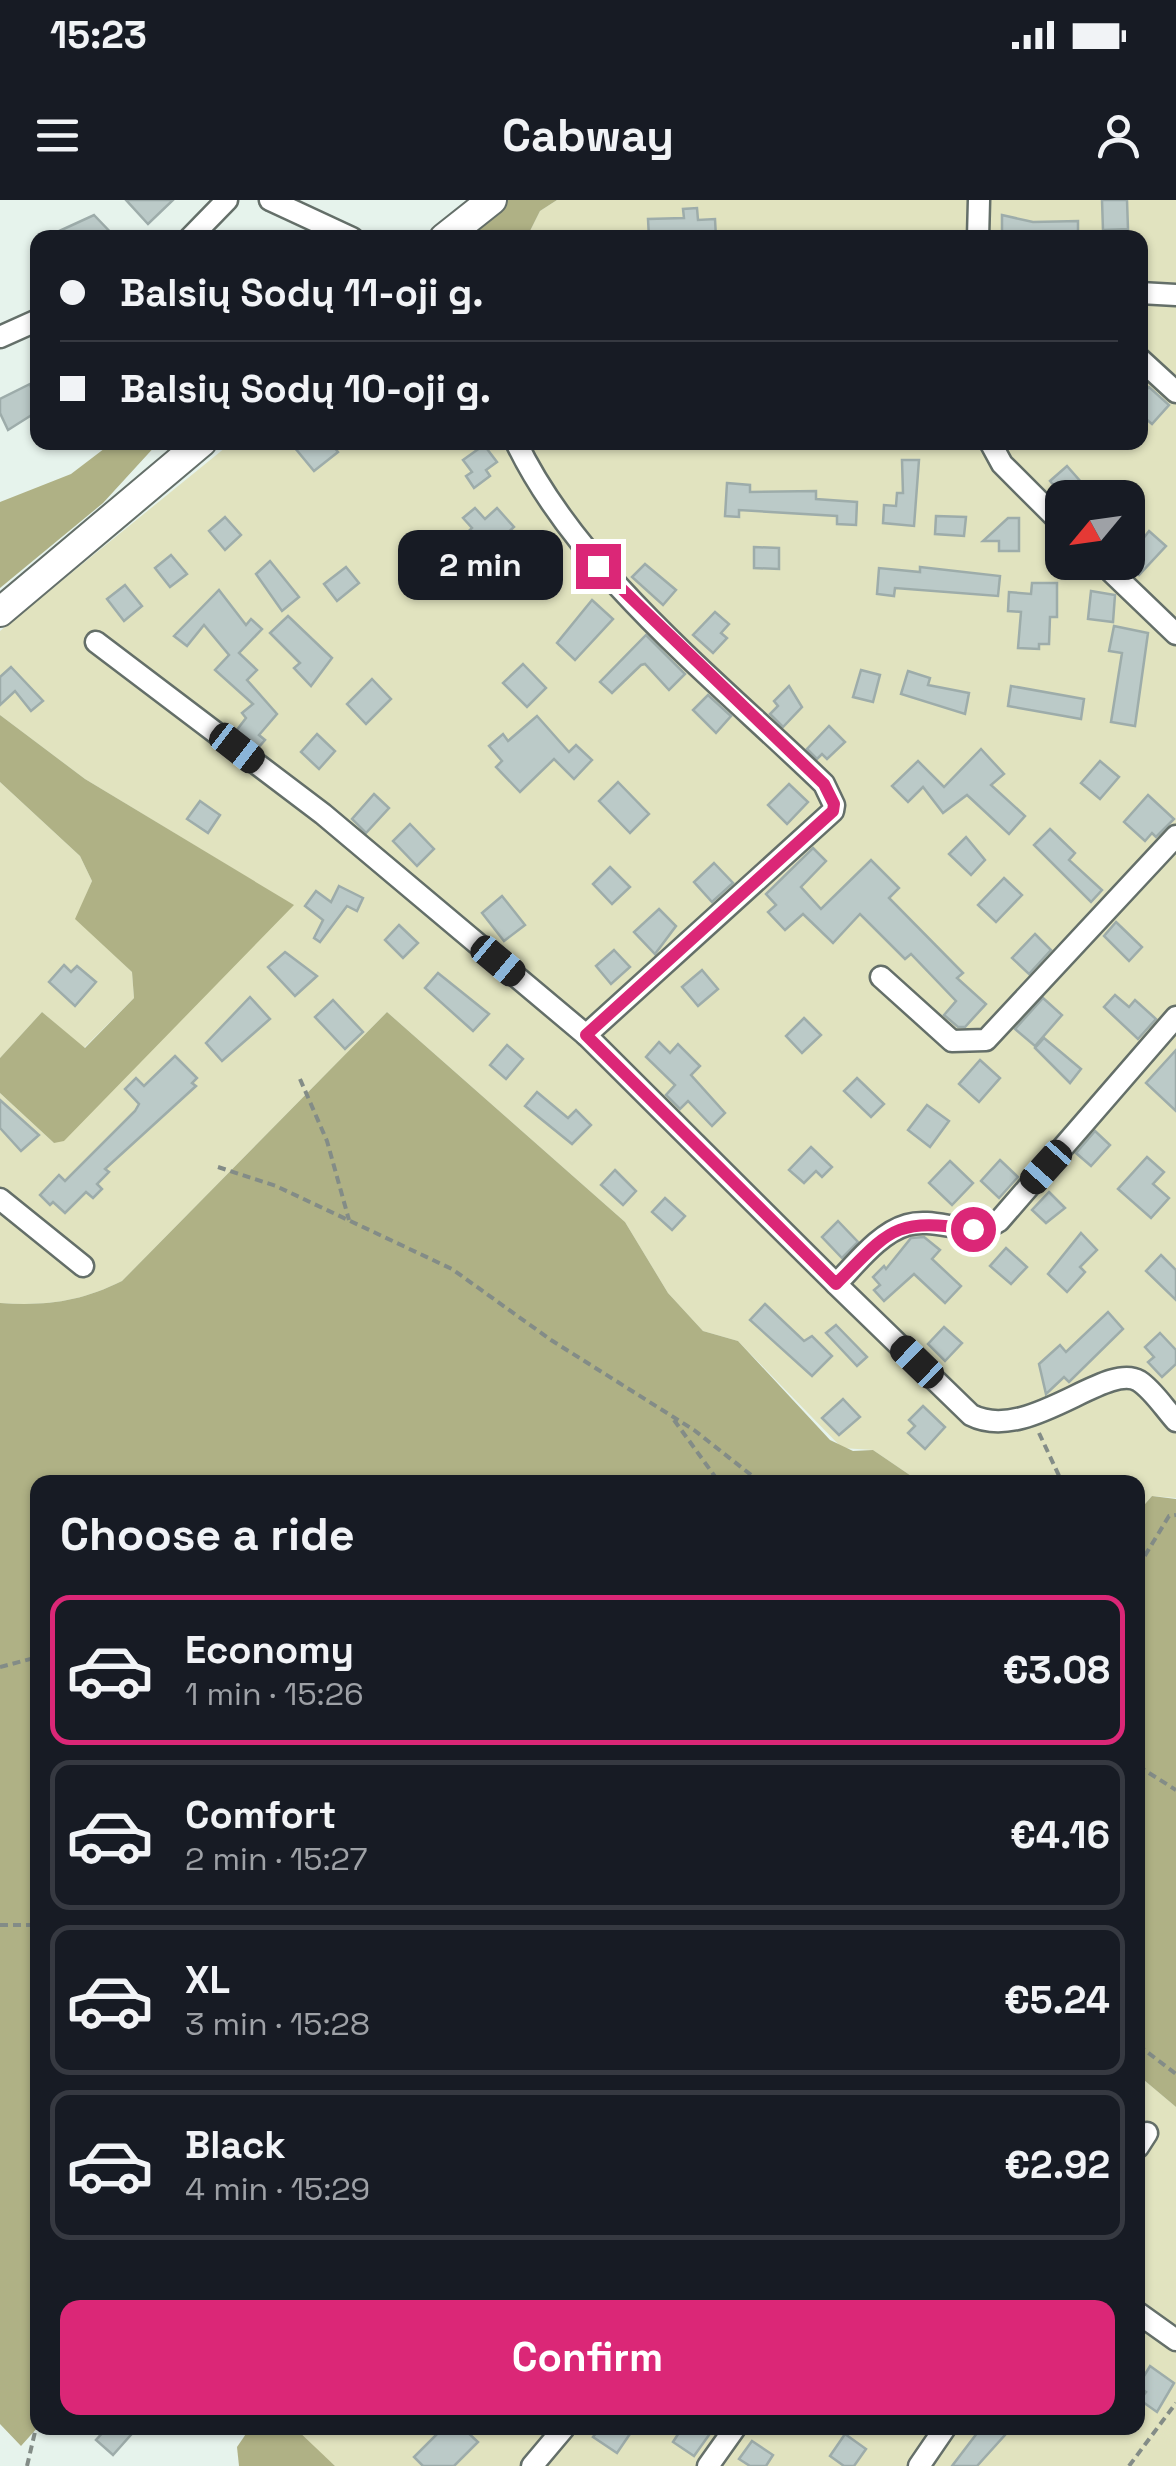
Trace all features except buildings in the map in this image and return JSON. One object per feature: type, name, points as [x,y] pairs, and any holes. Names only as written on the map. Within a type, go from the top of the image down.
[{"type":"main road","points":[[454,230],[492,200]]},
{"type":"main road","points":[[0,612],[192,450]]},
{"type":"street","points":[[198,230],[227,200]]},
{"type":"street","points":[[270,200],[335,230]]},
{"type":"street","points":[[978,230],[979,200]]},
{"type":"street","points":[[1148,294],[1176,294]]},
{"type":"street","points":[[0,337],[30,324]]},
{"type":"street","points":[[1148,366],[1176,392]]},
{"type":"street","points":[[521,450],[558,516],[598,566],[834,798],[833,811],[586,1035]]},
{"type":"street","points":[[994,450],[1002,464],[1045,507]]},
{"type":"street","points":[[1120,580],[1176,634]]},
{"type":"street","points":[[96,642],[322,814],[586,1035],[971,1415],[990,1424],[1011,1423],[1120,1378],[1132,1378],[1176,1421]]},
{"type":"street","points":[[881,978],[952,1041],[986,1040],[1176,836]]},
{"type":"street","points":[[836,1284],[878,1242],[910,1224],[973,1229],[999,1221],[1176,1017]]},
{"type":"street","points":[[0,1199],[83,1266]]},
{"type":"street","points":[[1145,2318],[1176,2340]]},
{"type":"street","points":[[532,2466],[558,2435]]},
{"type":"street","points":[[708,2466],[730,2435]]},
{"type":"street","points":[[919,2466],[941,2435]]},
{"type":"path","points":[[300,1078],[327,1141],[349,1220]]},
{"type":"path","points":[[218,1166],[349,1220],[452,1269],[672,1416],[751,1475]]},
{"type":"path","points":[[1031,1415],[1059,1475]]},
{"type":"path","points":[[672,1416],[714,1475]]},
{"type":"path","points":[[1145,1556],[1170,1516],[1176,1514]]},
{"type":"path","points":[[0,1667],[30,1660]]},
{"type":"path","points":[[1145,1770],[1176,1790]]},
{"type":"path","points":[[0,1925],[30,1925]]},
{"type":"path","points":[[1145,2050],[1176,2074]]},
{"type":"path","points":[[1129,2466],[1176,2403]]},
{"type":"path","points":[[26,2466],[34,2435]]},
{"type":"green space","points":[[505,200],[557,200],[540,211],[530,230],[466,230]]},
{"type":"green space","points":[[557,200],[1176,200],[1176,1498],[1152,1496],[1145,1504],[1145,1475],[910,1475],[873,1450],[842,1448],[738,1341],[703,1331],[668,1293],[625,1222],[387,1012],[122,1281],[62,1301],[0,1303],[0,1093],[54,1143],[293,905],[85,779],[0,715],[0,631],[222,450],[1148,450],[1148,230],[530,230],[540,211]]},
{"type":"green space","points":[[102,450],[152,450],[103,503],[0,588],[0,502],[71,474]]},
{"type":"green space","points":[[0,715],[85,779],[294,905],[64,1141],[54,1143],[0,1093],[0,1058],[42,1012],[85,1048],[134,998],[132,972],[75,919],[92,881],[80,856],[0,782]]},
{"type":"green space","points":[[0,782],[80,856],[92,881],[76,919],[132,972],[134,998],[84,1048],[42,1012],[0,1058]]},
{"type":"green space","points":[[387,1012],[625,1222],[668,1293],[703,1331],[738,1341],[830,1440],[853,1451],[873,1450],[910,1475],[30,1475],[31,2435],[21,2446],[0,2424],[0,1303],[62,1301],[122,1281]]},
{"type":"green space","points":[[1152,1496],[1176,1499],[1176,2107],[1145,2081],[1145,1504]]},
{"type":"green space","points":[[1145,2081],[1176,2107],[1176,2466],[335,2466],[299,2435],[1145,2435]]},
{"type":"green space","points":[[245,2435],[302,2435],[335,2466],[239,2466],[237,2447]]},
{"type":"route","points":[[598,566],[830,790],[834,804],[833,811],[706,922],[586,1035],[836,1284],[895,1230],[924,1222],[973,1229]]}]
